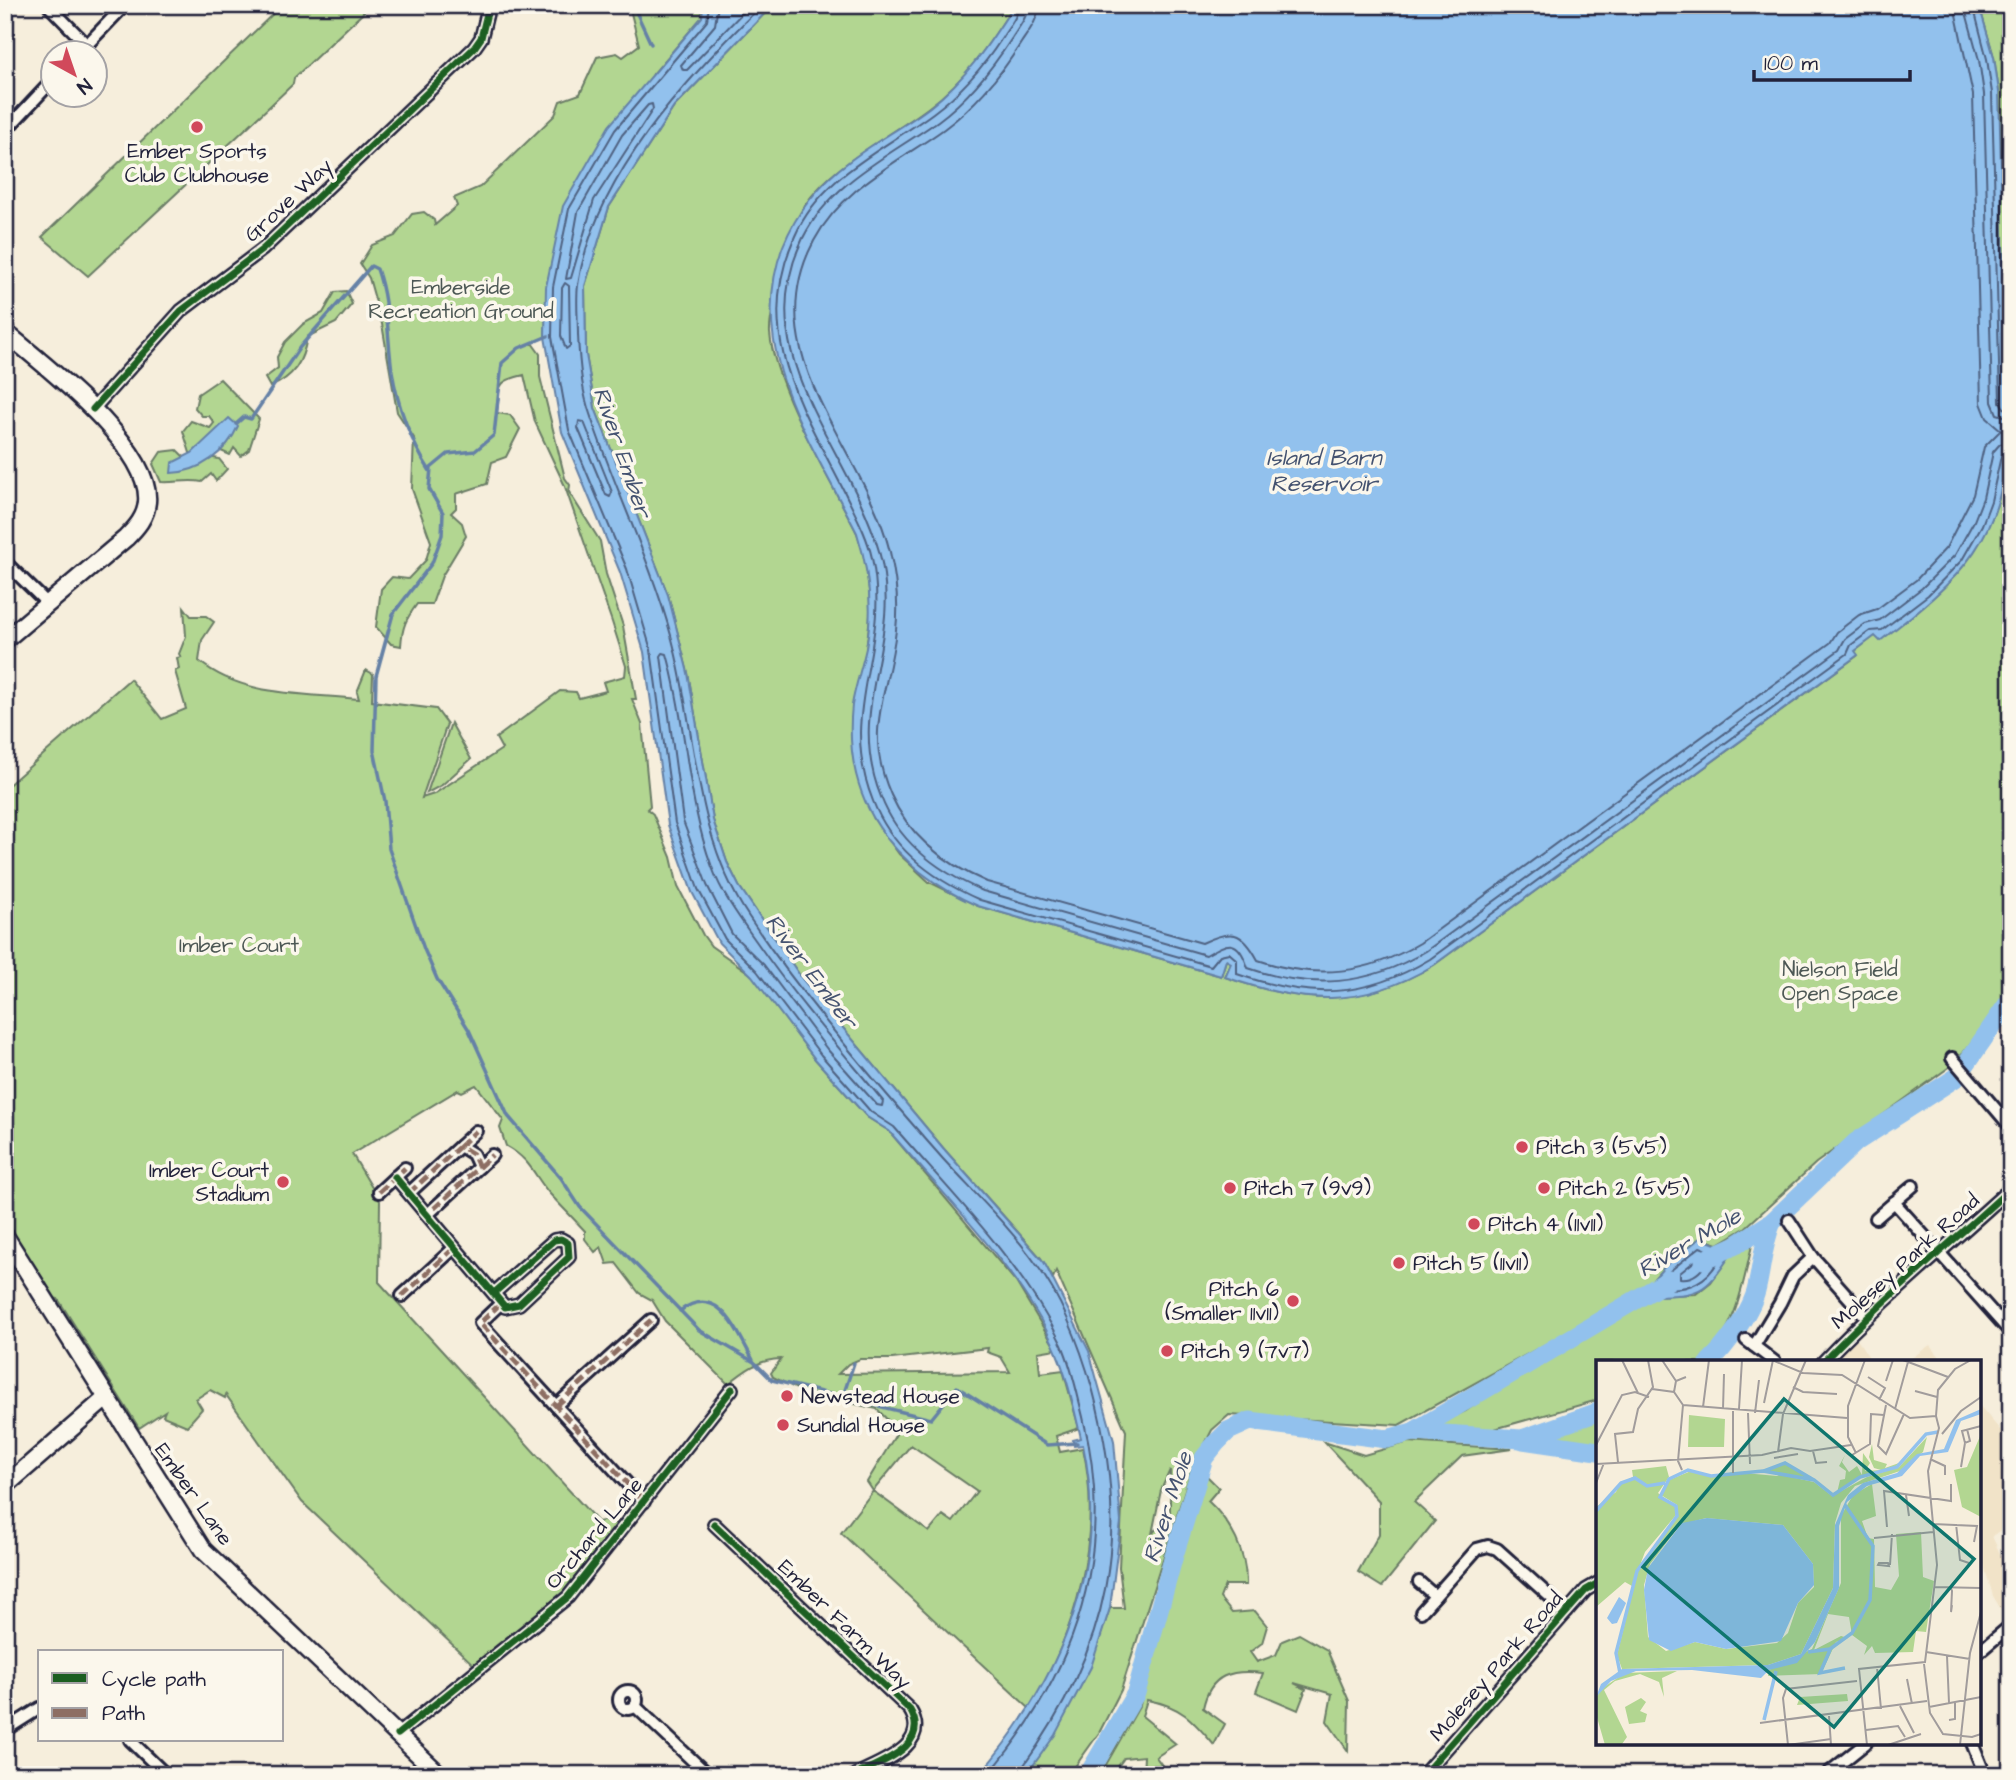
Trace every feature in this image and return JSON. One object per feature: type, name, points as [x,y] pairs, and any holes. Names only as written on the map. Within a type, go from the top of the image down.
[{"type":"main road","points":[[5,332],[93,409],[137,464],[147,492],[145,512],[126,538],[5,640]]},
{"type":"main road","name":"Ember Lane","points":[[5,1236],[105,1399],[203,1550],[398,1734]]},
{"type":"main road","points":[[7,1482],[105,1399]]},
{"type":"main road","points":[[398,1734],[440,1775]]},
{"type":"street","points":[[48,5],[75,38]]},
{"type":"street","points":[[94,38],[125,5]]},
{"type":"street","name":"Grove Way","points":[[93,409],[175,317],[263,249],[474,48],[481,38],[489,5]]},
{"type":"street","points":[[5,131],[38,96]]},
{"type":"street","points":[[5,562],[48,604]]},
{"type":"street","points":[[1954,1060],[2011,1127]]},
{"type":"street","points":[[409,1194],[475,1131]]},
{"type":"street","points":[[460,1146],[473,1154],[479,1167]]},
{"type":"street","points":[[428,1214],[492,1155]]},
{"type":"street","points":[[379,1192],[405,1168]]},
{"type":"street","points":[[395,1177],[428,1214],[433,1226],[453,1249],[497,1298],[505,1307],[519,1304],[569,1257],[568,1243],[561,1239],[554,1240],[497,1298],[480,1323],[644,1502]]},
{"type":"street","points":[[1876,1219],[1913,1186]]},
{"type":"street","name":"Molesey Park Road","points":[[1825,1360],[1866,1317],[1939,1255],[2011,1188]]},
{"type":"street","points":[[1894,1202],[2011,1333]]},
{"type":"street","points":[[1789,1220],[1814,1256],[1866,1317]]},
{"type":"street","points":[[402,1296],[453,1249]]},
{"type":"street","points":[[1773,1360],[1750,1343],[1780,1304],[1793,1276],[1814,1256]]},
{"type":"street","points":[[556,1406],[651,1320]]},
{"type":"street","name":"Orchard Lane","points":[[398,1734],[568,1597],[732,1389]]},
{"type":"street","name":"Ember Farm Way","points":[[714,1524],[910,1710],[915,1719],[916,1732],[906,1748],[855,1775]]},
{"type":"street","points":[[1421,1612],[1477,1549],[1488,1546],[1497,1549],[1567,1612]]},
{"type":"street","points":[[1419,1582],[1435,1596]]},
{"type":"street","name":"Molesey Park Road","points":[[1423,1775],[1567,1612],[1596,1584]]},
{"type":"street","points":[[1981,1650],[2011,1625]]},
{"type":"street","points":[[635,1706],[708,1775]]},
{"type":"street","points":[[10,1727],[38,1708]]},
{"type":"street","points":[[132,1742],[166,1775]]},
{"type":"street","points":[[1826,1775],[1864,1745]]},
{"type":"street","points":[[1973,1745],[1985,1775]]},
{"type":"shaded area","points":[[1855,1336],[1871,1360],[1835,1360]]},
{"type":"shaded area","points":[[1930,1345],[1942,1360],[1909,1360]]},
{"type":"shaded area","points":[[1981,1407],[2011,1443],[2011,1523],[1992,1536],[2011,1578],[2011,1611],[2005,1616],[1993,1596],[1981,1556]]},
{"type":"green space","points":[[282,5],[364,5],[364,12],[294,78],[293,84],[270,106],[88,276],[42,237]]},
{"type":"green space","name":"Imber Court","points":[[629,5],[703,5],[702,17],[653,74],[546,317],[545,337],[532,343],[540,354],[540,377],[565,478],[570,485],[569,492],[600,541],[606,574],[623,626],[636,699],[632,699],[642,724],[650,806],[647,809],[653,814],[671,857],[678,887],[703,935],[711,946],[752,975],[815,1059],[867,1117],[889,1131],[1016,1282],[1056,1349],[1038,1352],[1040,1373],[1063,1370],[1079,1428],[1056,1436],[1060,1452],[1083,1448],[1090,1516],[1087,1550],[1072,1616],[1046,1679],[1030,1709],[841,1533],[873,1491],[867,1482],[898,1431],[877,1409],[803,1392],[773,1377],[771,1373],[781,1359],[759,1363],[728,1384],[665,1321],[652,1300],[639,1293],[616,1263],[607,1264],[601,1247],[595,1252],[585,1239],[585,1231],[549,1193],[526,1162],[506,1146],[500,1128],[503,1120],[476,1085],[462,1092],[458,1090],[352,1154],[380,1201],[379,1282],[598,1522],[608,1520],[618,1525],[568,1597],[478,1669],[302,1502],[226,1395],[225,1398],[210,1390],[196,1399],[202,1409],[187,1426],[163,1416],[165,1411],[139,1428],[58,1299],[52,1298],[44,1282],[7,1231],[12,1223],[5,1211],[5,788],[130,679],[162,719],[186,709],[175,671],[179,669],[177,658],[181,657],[179,654],[186,636],[184,607],[191,616],[206,616],[214,622],[202,640],[199,661],[234,681],[274,691],[359,699],[357,692],[366,670],[373,674],[372,701],[436,709],[447,724],[422,798],[434,794],[502,749],[496,738],[560,691],[576,692],[579,698],[606,691],[603,682],[625,676],[626,666],[612,622],[564,484],[535,422],[524,375],[507,380],[499,391],[497,413],[510,415],[520,429],[506,457],[492,462],[487,484],[456,494],[456,508],[451,513],[462,523],[466,536],[442,576],[432,604],[417,604],[405,624],[401,646],[391,644],[376,627],[381,589],[392,577],[408,579],[426,560],[431,542],[412,489],[414,438],[397,412],[382,324],[369,278],[360,264],[372,245],[395,236],[412,214],[424,212],[434,220],[435,225],[457,206],[454,198],[480,187],[555,115],[560,101],[580,94],[597,57],[617,53],[623,57],[639,45]],"holes":[[[988,1348],[987,1352],[1001,1357],[1010,1372],[838,1374],[848,1364],[860,1359],[892,1359]],[[911,1445],[977,1491],[953,1522],[943,1515],[929,1532],[873,1491]]]},
{"type":"green space","name":"Nielson Field Open Space","points":[[773,5],[1014,5],[986,47],[955,85],[910,121],[835,173],[812,196],[796,221],[772,310],[770,333],[774,355],[792,407],[857,533],[865,557],[871,607],[866,651],[853,702],[859,782],[874,819],[899,854],[929,882],[978,906],[1221,976],[1226,960],[1231,963],[1225,977],[1281,993],[1332,998],[1381,989],[1434,965],[1857,656],[1855,651],[1876,635],[1880,640],[1948,584],[1965,564],[1992,518],[2007,458],[1999,92],[1994,57],[1979,5],[2011,5],[2011,991],[1955,1063],[1816,1163],[1745,1228],[1718,1244],[1700,1238],[1665,1266],[1645,1289],[1399,1425],[1229,1415],[1212,1430],[1191,1471],[1121,1690],[1099,1733],[1069,1775],[1026,1775],[1053,1735],[1075,1695],[1094,1654],[1110,1608],[1124,1608],[1119,1567],[1126,1431],[1056,1271],[1053,1278],[1041,1258],[944,1149],[803,980],[739,886],[727,862],[713,820],[688,673],[668,595],[595,408],[586,355],[585,286],[609,207],[674,107]],"holes":[[[1170,1470],[1170,1512],[1152,1534],[1161,1490]]]},
{"type":"green space","points":[[346,291],[352,304],[336,323],[307,337],[296,368],[270,387],[265,378],[278,368],[277,357],[285,342],[303,324],[323,313],[335,292]]},
{"type":"green space","points":[[220,379],[259,419],[249,450],[241,456],[234,448],[230,455],[205,444],[202,456],[219,459],[227,469],[216,481],[211,474],[202,482],[161,482],[153,464],[161,452],[177,450],[185,458],[191,456],[183,431],[191,421],[210,428],[214,423],[209,416],[202,416],[195,408],[198,394]]},
{"type":"green space","points":[[451,723],[471,759],[442,785],[427,793]]},
{"type":"green space","points":[[1752,1245],[1736,1308],[1722,1338],[1702,1360],[1596,1360],[1596,1401],[1480,1433],[1432,1427],[1466,1411],[1511,1379],[1650,1296],[1696,1294],[1711,1282],[1731,1254]]},
{"type":"green space","points":[[1596,1421],[1596,1443],[1543,1437]]},
{"type":"green space","points":[[1324,1442],[1364,1455],[1409,1442],[1512,1449],[1462,1456],[1414,1502],[1435,1521],[1382,1587],[1358,1572],[1379,1534],[1379,1501]]},
{"type":"green space","points":[[1205,1474],[1219,1488],[1208,1501],[1224,1518],[1236,1539],[1246,1573],[1246,1585],[1225,1585],[1220,1598],[1232,1613],[1255,1611],[1267,1626],[1262,1643],[1250,1652],[1257,1662],[1276,1655],[1282,1641],[1299,1634],[1327,1650],[1349,1701],[1348,1751],[1327,1721],[1332,1694],[1294,1683],[1306,1689],[1298,1710],[1256,1692],[1263,1673],[1242,1672],[1224,1676],[1206,1697],[1203,1708],[1225,1724],[1214,1745],[1185,1715],[1169,1706],[1147,1700],[1142,1716],[1176,1744],[1156,1757],[1169,1775],[1143,1775],[1144,1756],[1124,1758],[1112,1775],[1100,1775],[1140,1705]]},
{"type":"water","points":[[703,5],[773,5],[674,107],[609,207],[585,286],[586,355],[595,408],[668,595],[688,673],[713,820],[727,862],[739,886],[803,980],[944,1149],[1044,1262],[1089,1351],[1114,1441],[1121,1522],[1110,1608],[1091,1667],[1055,1735],[1026,1775],[979,1775],[1032,1702],[1054,1663],[1071,1622],[1083,1579],[1089,1536],[1090,1491],[1083,1445],[1074,1446],[1073,1440],[1081,1438],[1064,1372],[1042,1323],[1025,1294],[981,1236],[889,1131],[867,1117],[815,1059],[752,976],[719,943],[692,892],[668,825],[644,652],[620,572],[562,432],[545,337],[546,287],[563,206],[609,126],[702,17]]},
{"type":"water","name":"Island Barn Reservoir","points":[[1014,5],[1979,5],[1994,57],[1999,92],[2008,429],[1999,499],[1988,528],[1974,553],[1956,575],[1909,619],[1880,641],[1875,636],[1855,651],[1858,655],[1434,965],[1381,990],[1331,998],[1280,993],[1225,977],[1231,963],[1226,960],[1221,976],[978,906],[948,891],[898,851],[879,828],[865,801],[856,772],[851,740],[852,705],[866,648],[870,618],[865,561],[857,533],[804,430],[777,359],[772,322],[773,284],[789,233],[820,188],[851,160],[920,114],[955,85],[996,33]]},
{"type":"water","points":[[229,418],[238,426],[220,452],[202,465],[171,473],[172,463],[192,453]]},
{"type":"water","points":[[1700,1238],[1728,1249],[1731,1254],[1714,1278],[1690,1293],[1650,1296],[1645,1289],[1665,1266]]},
{"type":"waterway","points":[[633,5],[651,44]]},
{"type":"waterway","points":[[236,424],[244,417],[251,419],[300,347],[371,266],[377,269],[384,294],[397,397],[411,436],[430,471]]},
{"type":"waterway","points":[[548,336],[519,348],[502,363],[494,435],[475,451],[448,454],[431,468],[429,489],[443,513],[442,535],[432,563],[393,614],[376,676],[374,750],[385,801],[389,849],[437,979],[469,1030],[508,1116],[561,1178],[580,1207],[699,1330],[754,1362],[772,1380],[931,1419],[957,1387],[1047,1445],[1077,1443]]},
{"type":"waterway","name":"River Mole","points":[[1704,1260],[1736,1245],[1772,1222],[1856,1142],[1957,1077],[2011,999]]},
{"type":"waterway","name":"River Mole","points":[[1711,1360],[1731,1337],[1750,1306],[1772,1222]]},
{"type":"waterway","name":"River Mole","points":[[1088,1775],[1136,1693],[1204,1458],[1228,1431],[1250,1421],[1387,1439],[1413,1432],[1669,1280]]},
{"type":"waterway","points":[[680,1311],[706,1302],[716,1306],[733,1325],[753,1360]]},
{"type":"waterway","points":[[843,1396],[854,1363]]},
{"type":"waterway","name":"River Mole","points":[[1413,1432],[1522,1439],[1596,1413]]},
{"type":"waterway","points":[[1523,1440],[1596,1451]]},
{"type":"marked path","points":[[460,1146],[476,1131]]},
{"type":"marked path","points":[[409,1193],[460,1146],[473,1154],[479,1167],[428,1214]]},
{"type":"marked path","points":[[479,1167],[492,1155]]},
{"type":"marked path","points":[[379,1192],[405,1168]]},
{"type":"marked path","points":[[402,1296],[453,1249]]},
{"type":"marked path","points":[[500,1304],[480,1323],[644,1502]]},
{"type":"marked path","points":[[556,1406],[651,1320]]},
{"type":"cycle path","points":[[93,409],[181,311],[263,249],[474,48],[481,38],[489,5]]},
{"type":"cycle path","points":[[395,1177],[505,1307],[519,1304],[569,1257],[568,1243],[561,1239],[554,1240],[494,1293]]},
{"type":"cycle path","points":[[1825,1360],[1892,1295],[2011,1188]]},
{"type":"cycle path","points":[[398,1734],[568,1597],[732,1389]]},
{"type":"cycle path","points":[[714,1524],[910,1710],[915,1723],[914,1734],[909,1743],[889,1758],[855,1775]]},
{"type":"cycle path","points":[[1423,1775],[1586,1590],[1596,1584]]},
{"type":"place","name":"Ember Sports Club Clubhouse","points":[[197,127]]},
{"type":"place","name":"Pitch 3 (5v5)","points":[[1522,1147]]},
{"type":"place","name":"Imber Court Stadium","points":[[283,1182]]},
{"type":"place","name":"Pitch 7 (9v9)","points":[[1230,1188]]},
{"type":"place","name":"Pitch 2 (5v5)","points":[[1544,1188]]},
{"type":"place","name":"Pitch 4 (11v11)","points":[[1474,1224]]},
{"type":"place","name":"Pitch 5 (11v11)","points":[[1399,1263]]},
{"type":"place","name":"Pitch 6 (Smaller 11v11)","points":[[1293,1301]]},
{"type":"place","name":"Pitch 9 (7v7)","points":[[1167,1351]]},
{"type":"place","name":"Newstead House","points":[[787,1396]]},
{"type":"place","name":"Sundial House","points":[[783,1425]]},
{"type":"park label","name":"Emberside Recreation Ground","points":[[461,299]]},
{"type":"water label","name":"River Ember","points":[[623,452]]},
{"type":"water label","name":"River Ember","points":[[812,971]]}]
